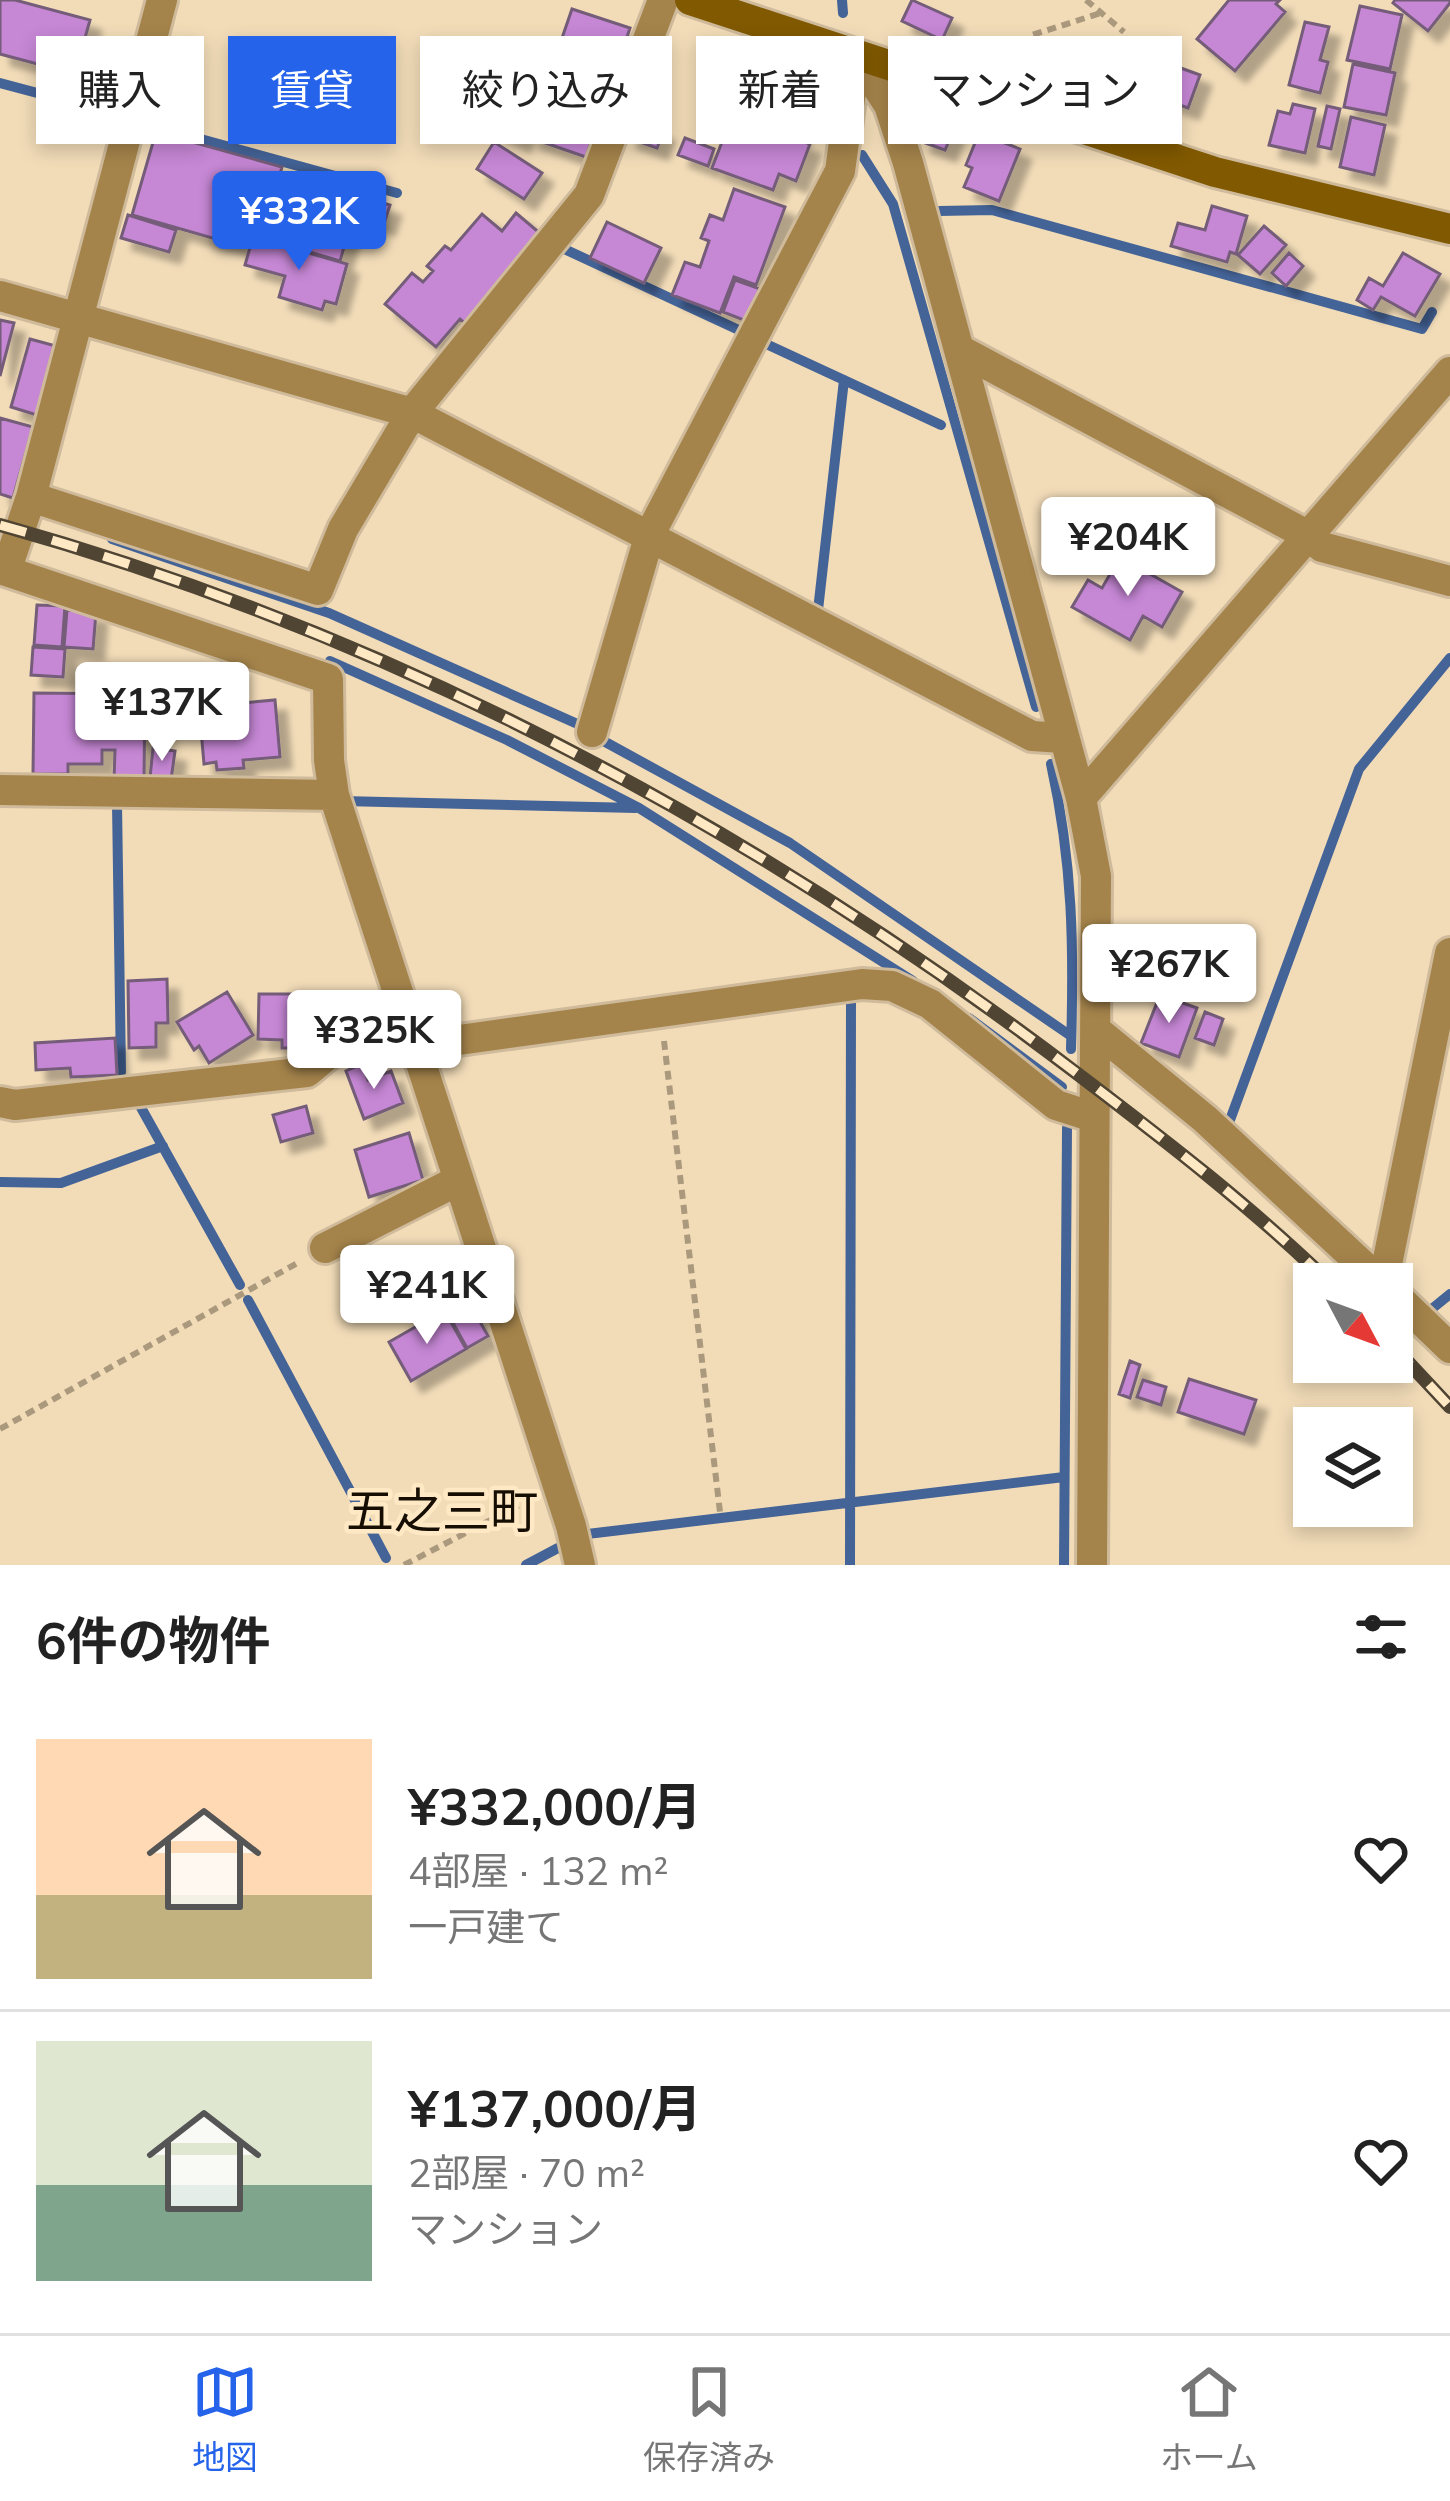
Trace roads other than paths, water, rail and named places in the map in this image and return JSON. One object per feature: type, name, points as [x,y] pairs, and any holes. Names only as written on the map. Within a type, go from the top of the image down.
[{"type":"main road","points":[[711,3],[803,36]]},
{"type":"main road","points":[[864,58],[1215,172],[1450,229]]},
{"type":"street","points":[[162,0],[31,496],[3,570],[328,679],[328,760],[334,795],[580,1565]]},
{"type":"street","points":[[31,496],[318,590],[344,529],[412,413],[589,195],[663,0]]},
{"type":"street","points":[[864,67],[889,105],[960,350],[1081,798],[1096,876],[1093,1565]]},
{"type":"street","points":[[592,732],[650,534],[840,171],[844,144]]},
{"type":"street","points":[[0,296],[412,413],[1032,736],[1063,738]]},
{"type":"street","points":[[960,350],[1322,547],[1450,581]]},
{"type":"street","points":[[1081,798],[1450,372]]},
{"type":"street","points":[[0,790],[334,795]]},
{"type":"street","points":[[1096,1030],[1205,1119],[1383,1284],[1450,953]]},
{"type":"street","points":[[0,1102],[15,1105],[307,1072],[338,1046],[416,1046],[862,984],[892,986],[930,1004],[1056,1106],[1094,1117]]},
{"type":"street","points":[[326,1248],[457,1181]]},
{"type":"street","points":[[1413,1312],[1450,1348]]},
{"type":"waterway","points":[[842,0],[843,13]]},
{"type":"waterway","points":[[0,83],[36,93]]},
{"type":"waterway","points":[[204,140],[397,193]]},
{"type":"waterway","points":[[862,155],[893,204],[1036,707]]},
{"type":"waterway","points":[[939,211],[992,210],[1422,329],[1432,312]]},
{"type":"waterway","points":[[560,247],[743,332]]},
{"type":"waterway","points":[[764,343],[941,425]]},
{"type":"waterway","points":[[818,610],[844,380]]},
{"type":"waterway","points":[[112,539],[329,613],[582,726]]},
{"type":"waterway","points":[[1230,1120],[1359,769],[1450,658]]},
{"type":"waterway","points":[[330,661],[507,740],[639,808],[913,981]]},
{"type":"waterway","points":[[598,738],[790,843],[1071,1036]]},
{"type":"waterway","points":[[1051,764],[1070,906],[1071,1049]]},
{"type":"waterway","points":[[342,801],[636,808]]},
{"type":"waterway","points":[[117,804],[121,1072]]},
{"type":"waterway","points":[[850,1565],[851,1000]]},
{"type":"waterway","points":[[969,1018],[1062,1087]]},
{"type":"waterway","points":[[134,1095],[240,1285]]},
{"type":"waterway","points":[[1064,1565],[1067,1128]]},
{"type":"waterway","points":[[0,1182],[61,1183],[163,1146]]},
{"type":"waterway","points":[[1428,1312],[1450,1294]]},
{"type":"waterway","points":[[248,1300],[386,1558]]},
{"type":"waterway","points":[[579,1535],[1064,1477]]},
{"type":"waterway","points":[[526,1565],[558,1548]]},
{"type":"railway","points":[[0,525],[146,570],[429,682],[699,821],[956,985],[1176,1150],[1308,1263]]},
{"type":"railway","points":[[1413,1367],[1450,1407]]},
{"type":"district","name":"五之三町","points":[[442,1511]]}]
